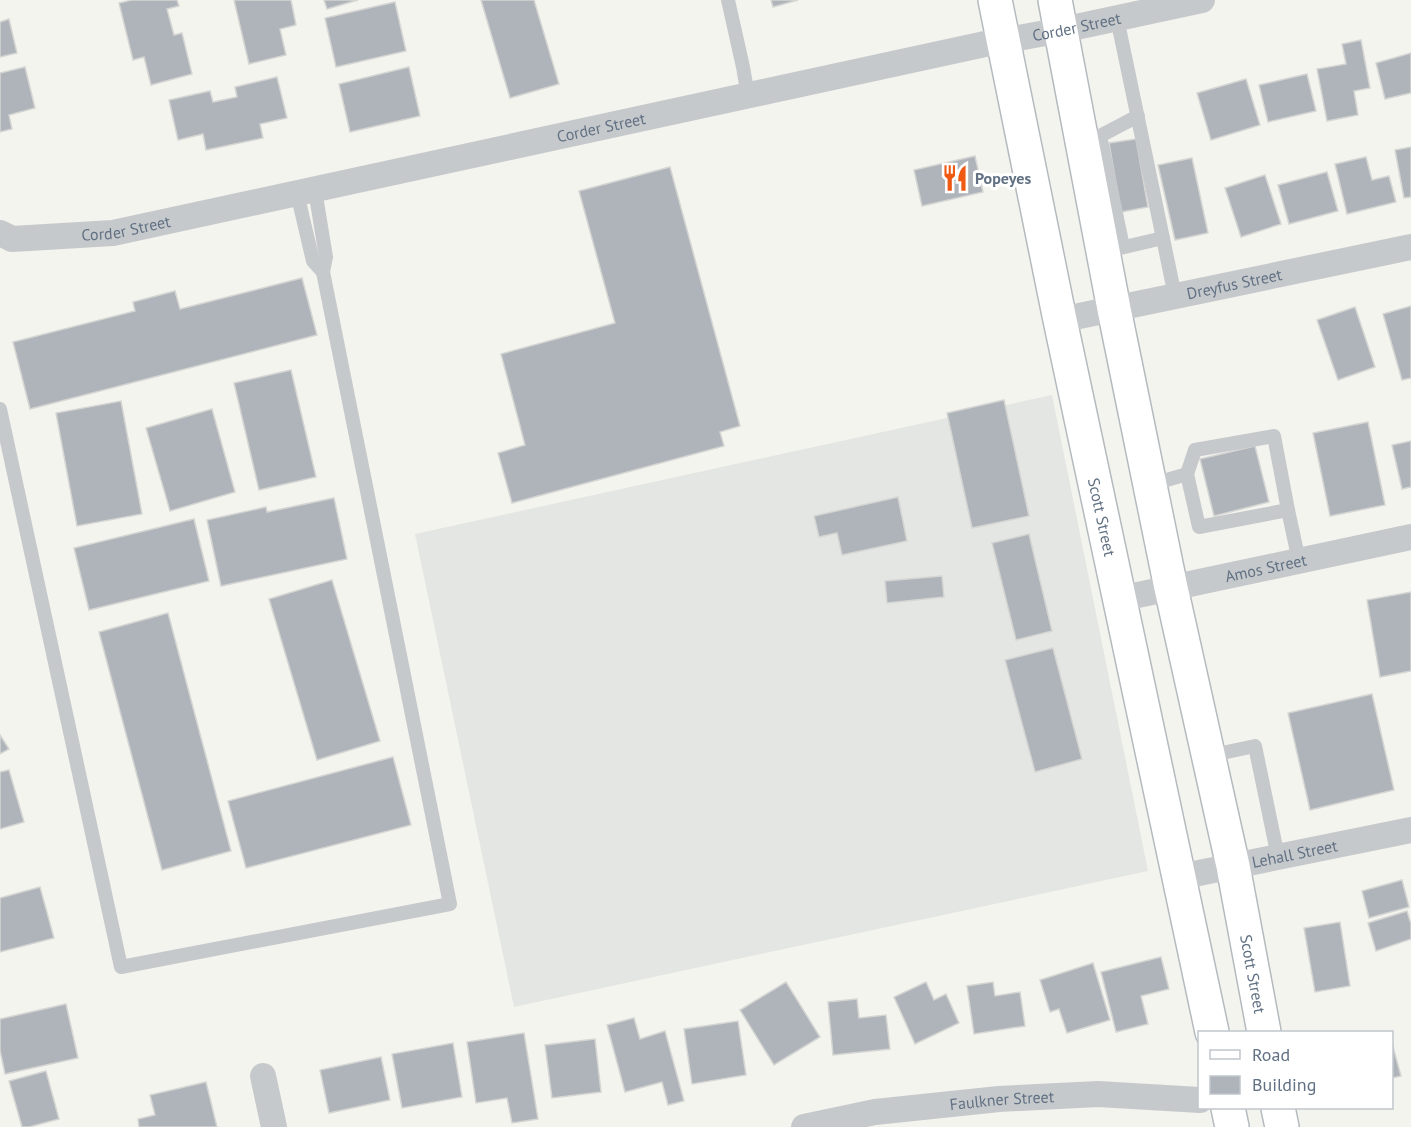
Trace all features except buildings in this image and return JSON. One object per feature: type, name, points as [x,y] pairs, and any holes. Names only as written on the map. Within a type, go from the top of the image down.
[{"type":"main road","name":"Scott Street","points":[[995,0],[1060,320],[1212,1031]]},
{"type":"main road","name":"Scott Street","points":[[1058,15],[1091,138],[1113,249],[1114,309],[1171,588],[1233,866],[1264,1031]]},
{"type":"main road","points":[[1228,1109],[1232,1127]]},
{"type":"main road","points":[[1278,1109],[1282,1127]]},
{"type":"street","name":"Corder Street","points":[[0,233],[12,239],[112,233],[1004,40],[1058,15],[1117,18],[1202,0]]},
{"type":"street","name":"Dreyfus Street","points":[[1060,320],[1411,247]]},
{"type":"street","name":"Amos Street","points":[[1119,599],[1411,537]]},
{"type":"street","name":"Lehall Street","points":[[1179,877],[1411,830]]},
{"type":"street","points":[[263,1076],[274,1127]]},
{"type":"street","name":"Faulkner Street","points":[[804,1127],[875,1112],[999,1099],[1098,1094],[1198,1100]]},
{"type":"lane","points":[[728,0],[748,96]]},
{"type":"lane","points":[[1117,18],[1175,296]]},
{"type":"lane","points":[[1091,138],[1138,116]]},
{"type":"lane","points":[[0,409],[121,967],[450,904],[323,272],[326,257],[306,191]]},
{"type":"lane","points":[[1113,249],[1163,238]]},
{"type":"lane","points":[[1288,510],[1199,527],[1187,474],[1195,450],[1274,436],[1299,561]]},
{"type":"lane","points":[[1150,485],[1187,474]]},
{"type":"lane","points":[[1208,756],[1255,746],[1278,857]]},
{"type":"shaded area","points":[[1052,395],[1148,871],[514,1007],[415,534]]},
{"type":"place","name":"Popeyes","points":[[955,178]]}]
